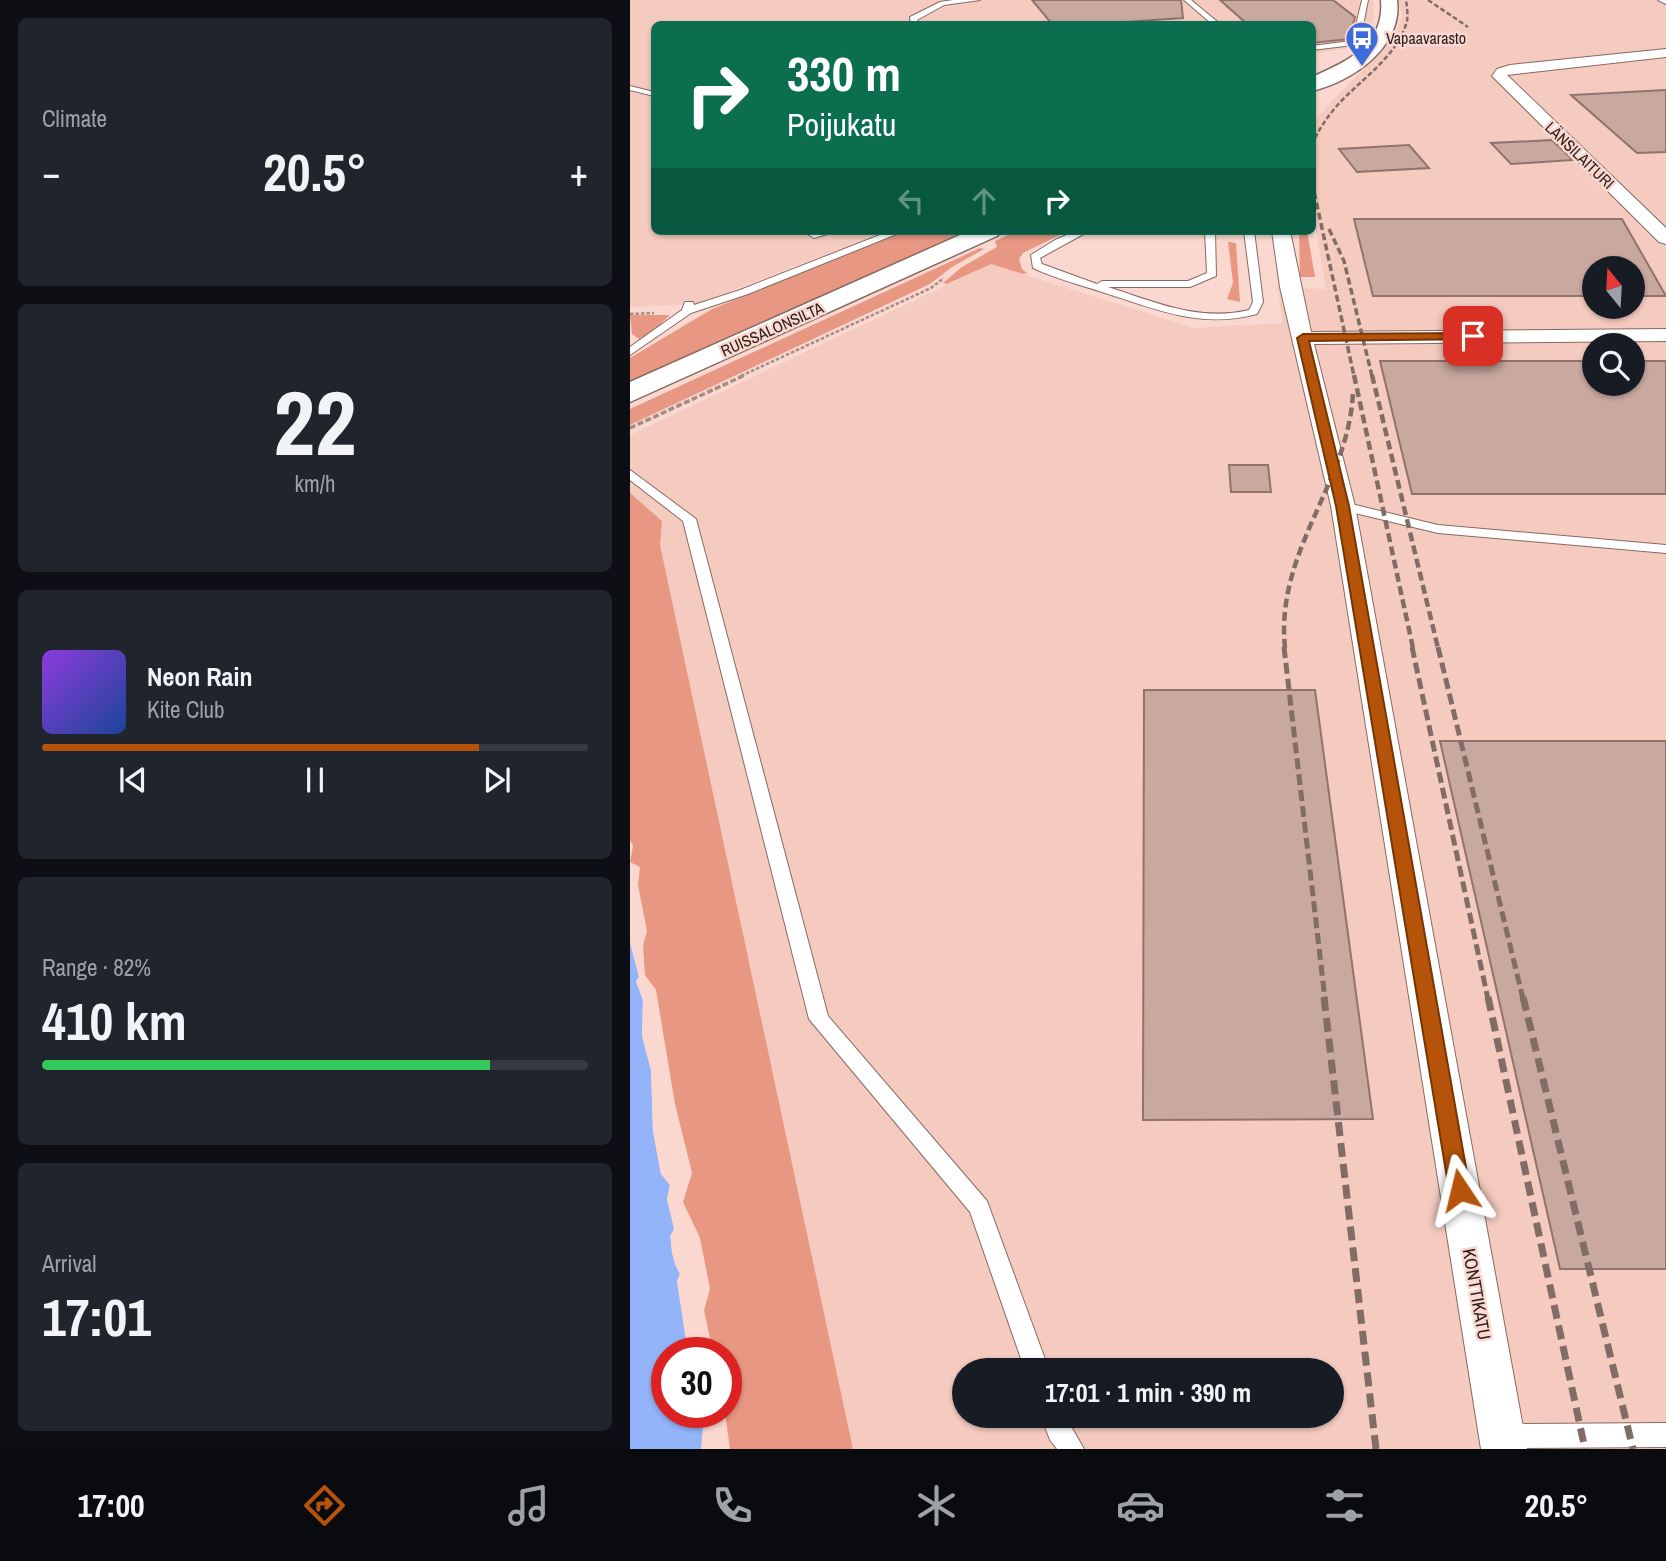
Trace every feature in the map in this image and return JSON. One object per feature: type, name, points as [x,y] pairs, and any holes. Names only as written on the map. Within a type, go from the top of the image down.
[{"type":"street","points":[[1316,83],[1359,59],[1380,40],[1390,20],[1389,0]]},
{"type":"street","name":"LÄNSILAITURI","points":[[1666,53],[1502,72],[1499,76],[1666,238]]},
{"type":"street","name":"RUISSALONSILTA","points":[[630,393],[980,235]]},
{"type":"street","name":"KONTTIKATU","points":[[1283,235],[1290,287],[1343,506],[1503,1442]]},
{"type":"street","points":[[1303,338],[1666,335]]},
{"type":"lane","points":[[914,21],[913,19],[942,3],[977,0]]},
{"type":"lane","points":[[1187,0],[1212,21]]},
{"type":"lane","points":[[1316,48],[1353,43],[1357,39],[1365,0]]},
{"type":"lane","points":[[1661,0],[1666,2]]},
{"type":"lane","points":[[630,88],[651,93]]},
{"type":"lane","points":[[630,352],[688,308],[744,292],[889,235]]},
{"type":"lane","points":[[1076,235],[1035,257],[1037,266],[1178,314],[1199,317],[1240,316],[1253,312],[1258,302],[1250,235]]},
{"type":"lane","points":[[1087,284],[1190,284],[1212,274],[1210,235]]},
{"type":"lane","points":[[630,474],[689,519],[819,1019],[979,1207],[1033,1358]]},
{"type":"lane","points":[[1343,506],[1438,529],[1666,549]]},
{"type":"lane","points":[[1058,1428],[1072,1449]]},
{"type":"lane","points":[[1503,1442],[1666,1435]]},
{"type":"path","points":[[630,428],[931,288],[948,274]]},
{"type":"shaded area","points":[[630,0],[1373,0],[1374,17],[1364,38],[1355,47],[1316,54],[1316,21],[651,21],[651,235],[876,235],[697,304],[630,307]]},
{"type":"shaded area","points":[[1398,0],[1666,0],[1666,1449],[853,1449],[660,545],[662,521],[630,493],[630,435],[991,264],[1194,328],[1283,323],[1277,287],[1326,289],[1316,231],[1316,120],[1392,41],[1402,17]]},
{"type":"shaded area","points":[[895,235],[968,235],[630,385],[630,358],[712,309]]},
{"type":"shaded area","points":[[1008,235],[1060,235],[1023,253],[1019,259],[1022,269],[1027,273],[991,264],[947,284],[943,283],[962,267],[997,247],[995,241]]},
{"type":"shaded area","points":[[1299,235],[1308,235],[1315,277],[1300,277]]},
{"type":"shaded area","points":[[1228,242],[1236,243],[1240,302],[1227,299],[1233,283]]},
{"type":"shaded area","points":[[980,248],[984,249],[952,267],[930,284],[630,425],[630,409]]},
{"type":"shaded area","points":[[630,315],[670,315],[651,333],[639,339],[632,334]]},
{"type":"shaded area","points":[[630,493],[662,521],[660,545],[853,1449],[730,1449],[727,1428],[742,1428],[742,1337],[710,1337],[704,1310],[710,1289],[700,1238],[683,1202],[692,1173],[675,1104],[656,990],[645,975],[643,945],[647,931],[638,885],[640,867],[630,862],[633,846],[630,840]]},
{"type":"water","points":[[630,943],[639,977],[636,981],[643,1000],[642,1036],[651,1070],[653,1131],[661,1174],[670,1185],[667,1199],[675,1229],[671,1246],[680,1274],[677,1281],[686,1337],[651,1337],[651,1428],[703,1428],[701,1449],[630,1449]]},
{"type":"pier","points":[[630,940],[633,942],[646,1000],[646,1036],[655,1070],[657,1131],[664,1172],[674,1185],[671,1199],[678,1229],[674,1237],[678,1263],[684,1273],[680,1281],[689,1337],[686,1337],[677,1281],[680,1274],[675,1264],[670,1236],[674,1229],[667,1199],[670,1185],[661,1174],[653,1131],[651,1070],[642,1036],[643,1000],[636,981],[639,977]]},
{"type":"building","points":[[1032,0],[1181,0],[1183,18],[1139,21],[1050,21]]},
{"type":"building","points":[[1220,0],[1333,0],[1355,17],[1349,39],[1316,43],[1316,21],[1244,21]]},
{"type":"building","points":[[1666,90],[1666,152],[1637,153],[1571,95]]},
{"type":"building","points":[[1552,140],[1573,160],[1511,164],[1491,143]]},
{"type":"building","points":[[1409,145],[1429,168],[1357,172],[1339,149]]},
{"type":"building","points":[[1354,219],[1622,219],[1643,256],[1582,256],[1582,296],[1373,296]]},
{"type":"building","points":[[1645,259],[1666,296],[1645,296]]},
{"type":"building","points":[[1380,361],[1582,361],[1582,396],[1645,396],[1645,361],[1666,361],[1666,494],[1412,494]]},
{"type":"building","points":[[1229,465],[1268,465],[1271,492],[1231,492]]},
{"type":"building","points":[[1144,690],[1315,690],[1373,1119],[1143,1120]]},
{"type":"building","points":[[1440,741],[1666,741],[1666,1269],[1560,1269]]},
{"type":"railway","points":[[1316,137],[1335,108],[1395,46],[1407,21],[1406,0]]},
{"type":"railway","points":[[1428,0],[1468,27]]},
{"type":"railway","points":[[1316,200],[1354,376]]},
{"type":"railway","points":[[1329,229],[1344,261],[1372,376]]},
{"type":"railway","points":[[1354,375],[1413,648]]},
{"type":"railway","points":[[1372,375],[1438,648]]},
{"type":"railway","points":[[1285,648],[1285,613],[1291,580],[1301,548],[1339,457],[1349,425],[1353,392]]},
{"type":"railway","points":[[1284,647],[1325,999]]},
{"type":"railway","points":[[1412,647],[1488,999]]},
{"type":"railway","points":[[1438,647],[1523,999]]},
{"type":"railway","points":[[1324,997],[1376,1449]]},
{"type":"railway","points":[[1488,997],[1585,1449]]},
{"type":"railway","points":[[1523,997],[1633,1449]]},
{"type":"place","name":"Vapaavarasto","points":[[1362,68]]},
{"type":"route","points":[[1460,1190],[1343,506],[1303,338],[1473,336]]}]
